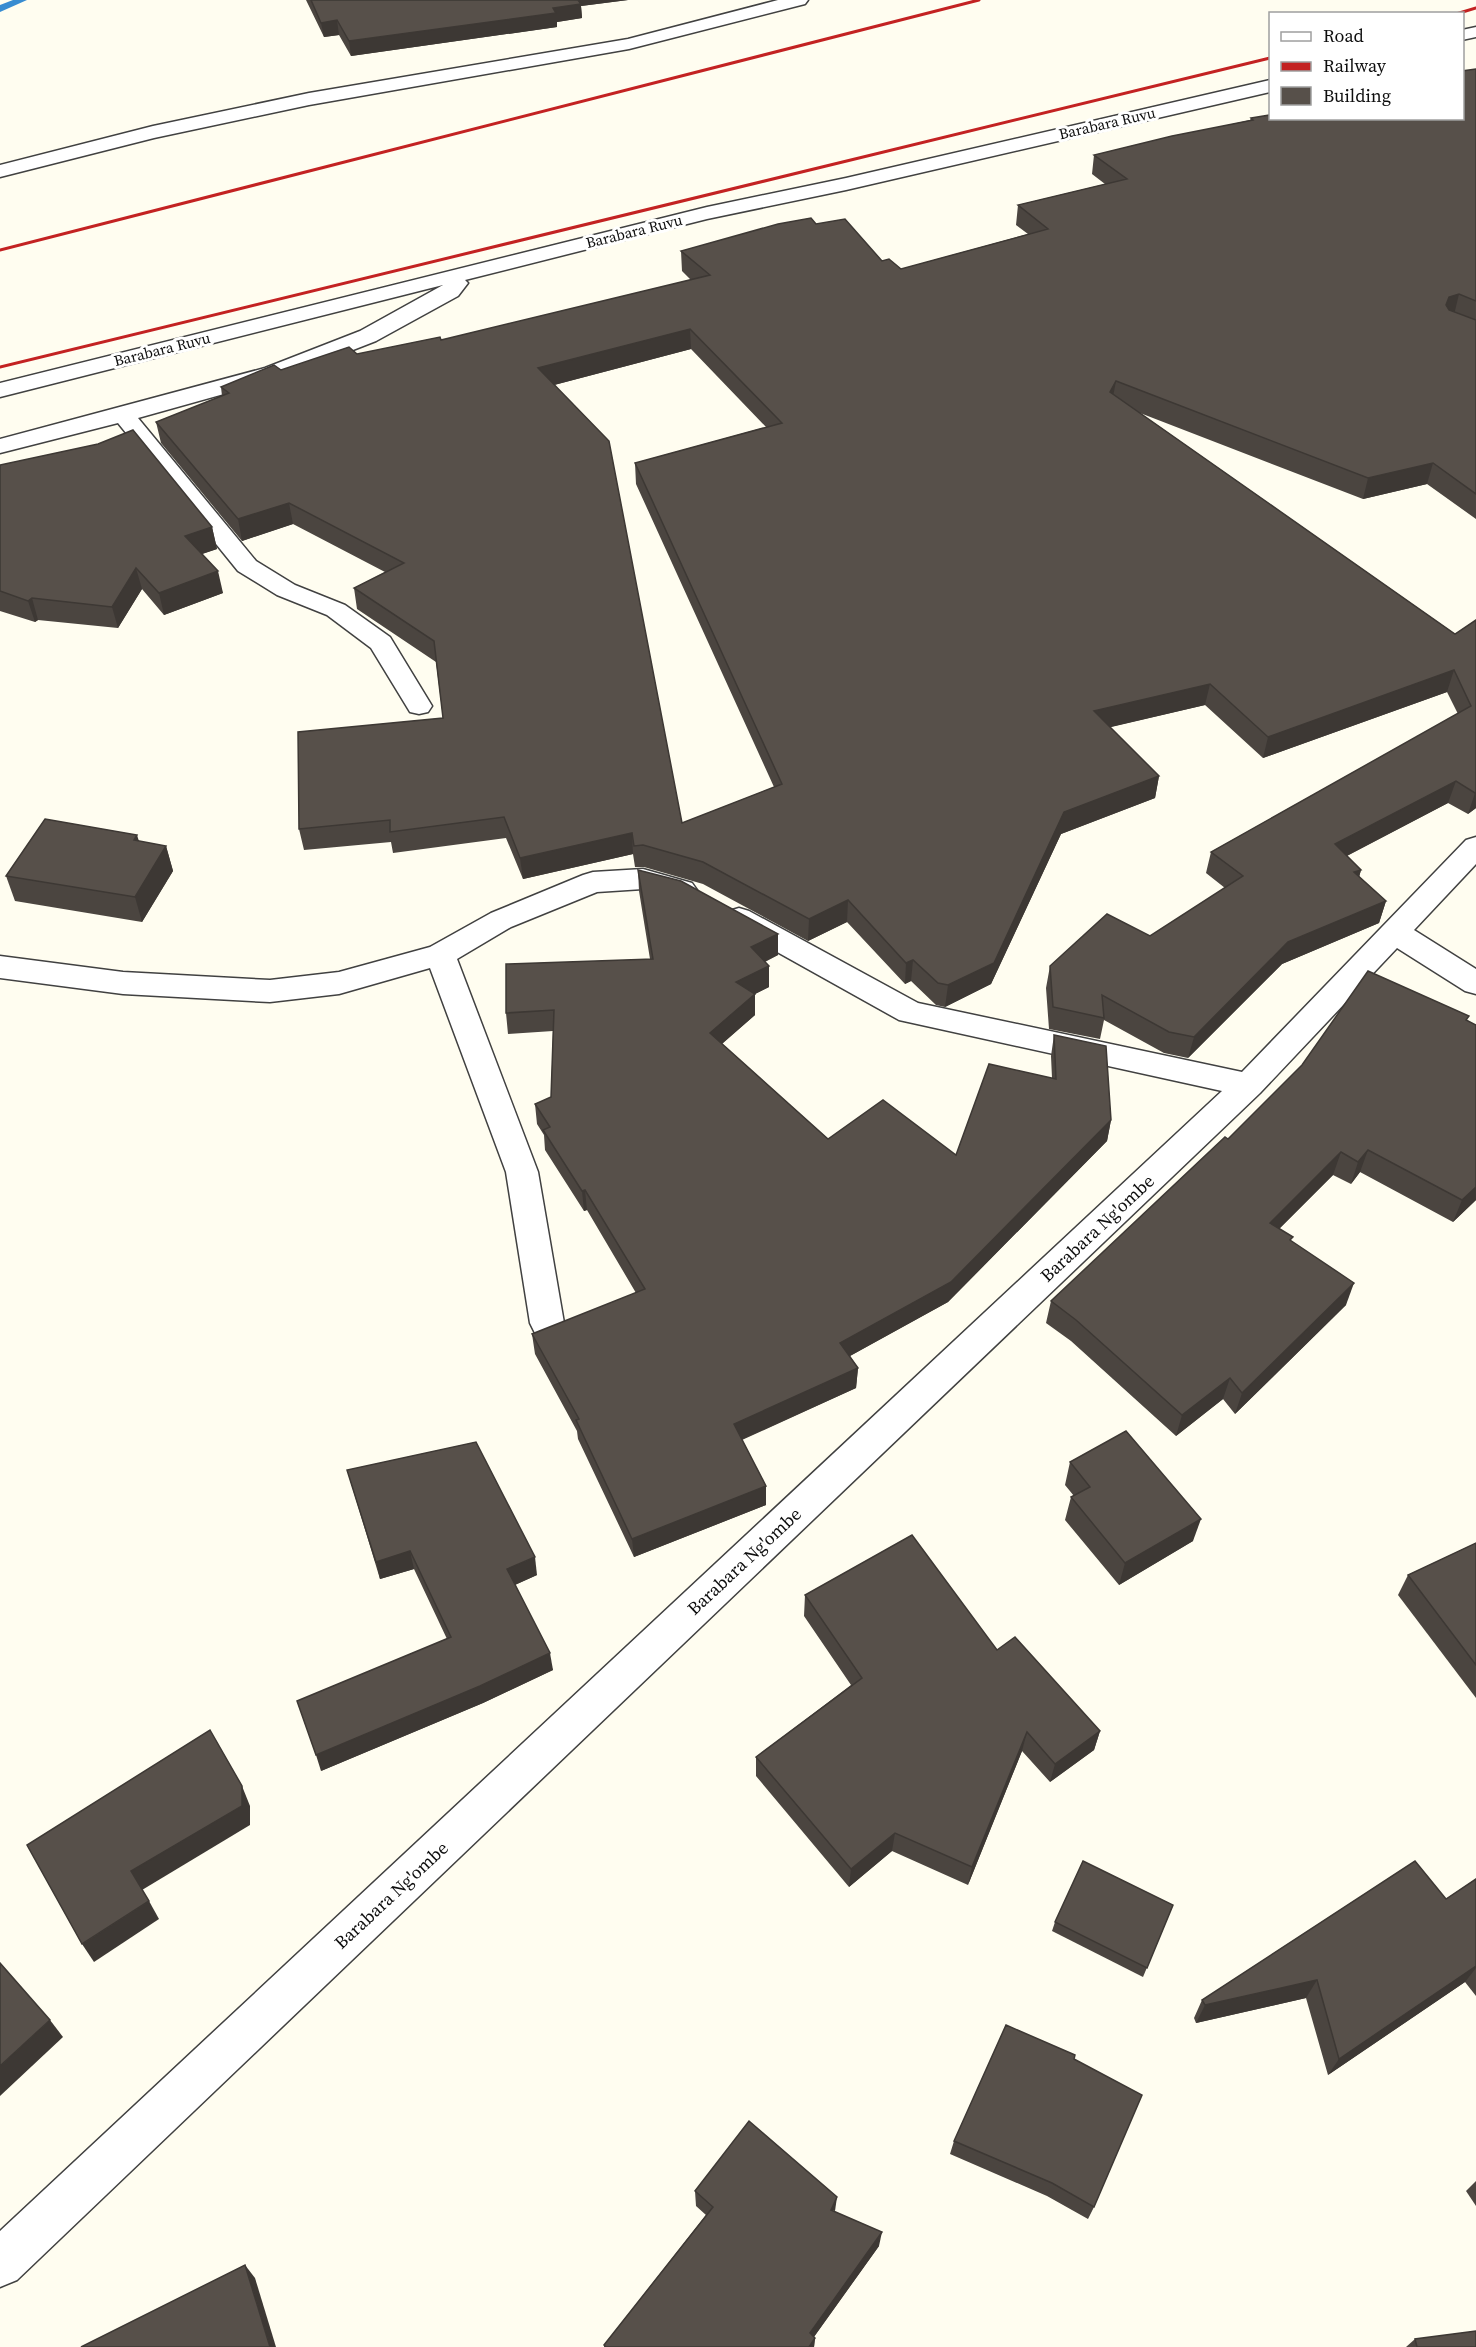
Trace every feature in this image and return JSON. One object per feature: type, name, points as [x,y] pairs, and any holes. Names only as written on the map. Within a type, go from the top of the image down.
[{"type":"street","points":[[0,171],[153,132],[309,99],[629,44],[799,0]]},
{"type":"street","name":"Barabara Ruvu","points":[[0,390],[707,213],[846,184],[1269,86]]},
{"type":"street","points":[[0,446],[123,415],[273,373],[368,336],[450,291],[466,272]]},
{"type":"street","points":[[123,415],[247,566],[285,590],[336,610],[381,643],[419,706]]},
{"type":"street","name":"Barabara Ng'ombe","points":[[0,2264],[1248,1085],[1476,847]]},
{"type":"street","points":[[0,967],[123,983],[270,991],[339,983],[440,955],[501,920],[593,882],[643,879],[692,892],[910,1012],[1248,1085]]},
{"type":"street","points":[[1396,933],[1476,983]]},
{"type":"street","points":[[440,955],[522,1172],[546,1323]]},
{"type":"building","points":[[311,0],[578,0],[581,4],[553,8],[556,13],[349,41],[337,20],[321,23]]},
{"type":"building","points":[[1476,69],[1476,301],[1459,294],[1449,297],[1446,305],[1449,310],[1476,320],[1476,494],[1433,463],[1368,478],[1116,381],[1110,392],[1455,634],[1476,620],[1476,792],[1456,781],[1335,844],[1361,870],[1354,872],[1386,901],[1288,942],[1194,1037],[1169,1032],[1102,995],[1104,1018],[1053,1007],[1050,966],[1107,914],[1150,936],[1243,876],[1211,852],[1471,706],[1454,670],[1268,737],[1210,684],[1094,711],[1159,776],[1064,812],[994,963],[948,985],[938,983],[913,960],[906,963],[848,900],[809,919],[703,862],[643,845],[634,846],[632,833],[520,858],[504,817],[390,832],[390,820],[299,829],[298,732],[443,718],[434,641],[354,588],[404,563],[289,503],[238,519],[156,422],[229,393],[221,387],[274,365],[281,370],[349,347],[357,354],[440,337],[441,340],[710,275],[681,251],[778,224],[811,218],[816,224],[845,219],[882,261],[889,259],[901,269],[1048,229],[1018,205],[1127,179],[1094,155],[1253,120],[1251,118],[1269,115],[1269,120],[1464,120],[1464,71]],"holes":[[[690,329],[782,423],[635,463],[782,784],[682,823],[609,441],[538,368]]]},
{"type":"building","points":[[133,430],[212,527],[185,536],[218,571],[159,593],[136,568],[112,607],[32,598],[28,601],[0,591],[0,465],[98,444]]},
{"type":"building","points":[[45,819],[137,835],[134,840],[166,846],[135,897],[6,876]]},
{"type":"building","points":[[638,870],[681,881],[778,934],[751,947],[769,966],[736,982],[755,994],[710,1033],[828,1139],[883,1100],[956,1155],[989,1064],[1056,1079],[1054,1035],[1106,1046],[1111,1120],[951,1282],[840,1343],[858,1368],[734,1424],[766,1486],[632,1539],[576,1420],[579,1419],[532,1334],[645,1289],[585,1190],[582,1191],[543,1130],[550,1127],[535,1104],[551,1097],[554,1010],[506,1013],[506,964],[653,959]]},
{"type":"building","points":[[1368,971],[1469,1016],[1466,1020],[1476,1025],[1476,1187],[1462,1200],[1368,1150],[1358,1162],[1341,1152],[1270,1223],[1293,1237],[1290,1240],[1354,1283],[1242,1393],[1230,1378],[1182,1415],[1076,1320],[1051,1301],[1225,1137],[1228,1139],[1302,1065]]},
{"type":"building","points":[[1126,1431],[1201,1519],[1125,1563],[1071,1497],[1090,1487],[1070,1462]]},
{"type":"building","points":[[476,1442],[535,1557],[507,1569],[550,1653],[480,1686],[316,1755],[297,1701],[451,1637],[410,1551],[376,1562],[347,1470]]},
{"type":"building","points":[[912,1535],[997,1650],[1015,1637],[1100,1731],[1055,1764],[1027,1732],[972,1867],[895,1833],[851,1869],[756,1757],[862,1678],[805,1595]]},
{"type":"building","points":[[1476,1543],[1476,1665],[1408,1575]]},
{"type":"building","points":[[210,1730],[242,1786],[242,1806],[131,1871],[149,1901],[82,1944],[27,1845]]},
{"type":"building","points":[[1083,1861],[1173,1905],[1147,1968],[1055,1922]]},
{"type":"building","points":[[1415,1861],[1446,1899],[1476,1879],[1476,1966],[1339,2059],[1317,1980],[1205,2005],[1202,2000]]},
{"type":"building","points":[[0,1963],[50,2020],[0,2066]]},
{"type":"building","points":[[1006,2025],[1075,2055],[1074,2059],[1142,2095],[1094,2207],[1052,2183],[954,2141]]},
{"type":"building","points":[[749,2121],[837,2197],[831,2210],[882,2232],[810,2333],[815,2338],[809,2347],[606,2347],[604,2345],[713,2207],[695,2191]]},
{"type":"building","points":[[245,2265],[270,2347],[81,2347]]},
{"type":"building","points":[[1476,2331],[1476,2347],[1417,2347],[1415,2339]]},
{"type":"waterway","points":[[0,9],[22,0]]},
{"type":"railway","points":[[0,250],[979,0]]},
{"type":"railway","points":[[1463,12],[1476,8]]},
{"type":"railway","points":[[0,367],[1269,58]]}]
